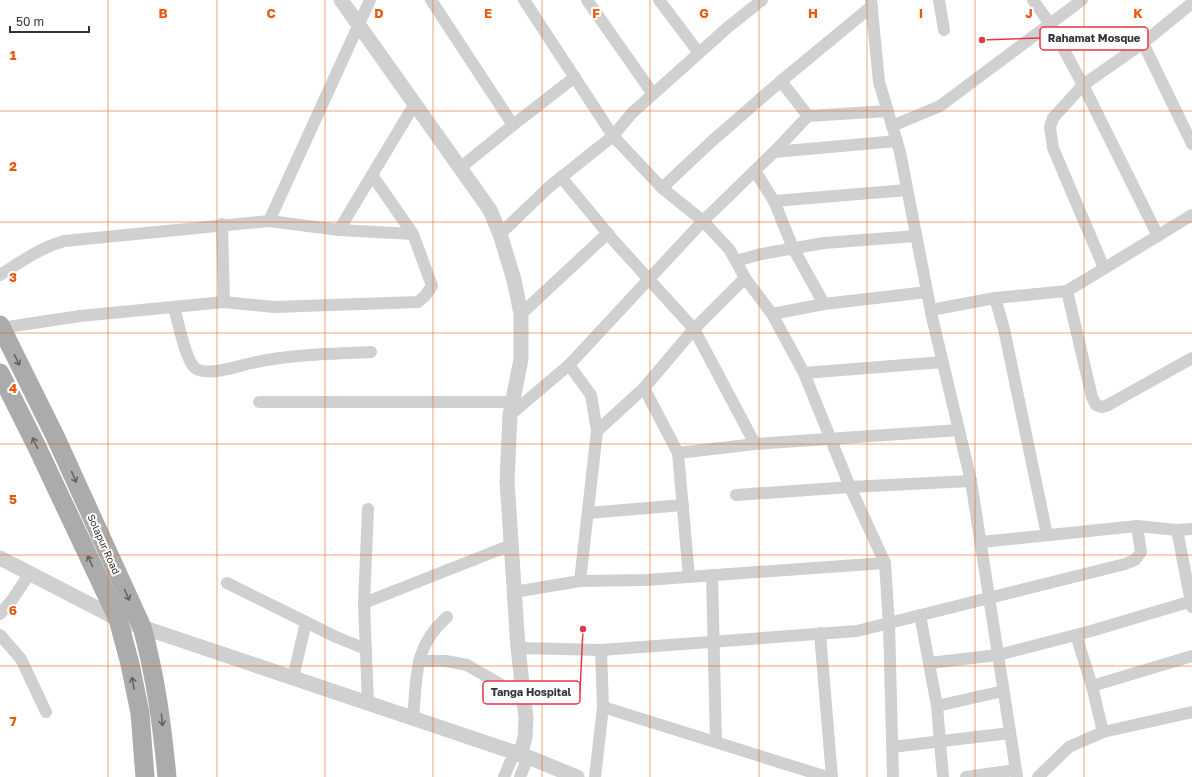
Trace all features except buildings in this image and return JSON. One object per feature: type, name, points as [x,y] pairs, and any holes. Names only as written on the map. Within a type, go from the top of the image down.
[{"type":"main road","name":"Solapur Road","points":[[0,327],[55,436],[142,627],[151,659],[161,710],[167,777]]},
{"type":"main road","name":"Solapur Road","points":[[0,373],[36,445],[118,619],[130,664],[140,713],[145,777]]},
{"type":"street","points":[[341,0],[414,105],[490,210],[500,234],[514,280],[521,314],[521,359],[511,408],[507,481],[518,648],[524,698],[525,738],[521,755],[520,777]]},
{"type":"street","points":[[269,221],[370,0]]},
{"type":"street","points":[[432,0],[514,124]]},
{"type":"street","points":[[587,0],[653,94]]},
{"type":"street","points":[[659,0],[699,53]]},
{"type":"street","points":[[500,234],[561,177],[613,136],[632,113],[653,94],[762,0]]},
{"type":"street","points":[[939,0],[944,30]]},
{"type":"street","points":[[1033,0],[1050,24],[1084,85],[1158,236]]},
{"type":"street","points":[[892,126],[940,106],[1082,0]]},
{"type":"street","points":[[527,1],[613,136],[662,188],[703,221],[729,250],[745,278],[772,314],[804,374],[850,487],[885,563],[889,624],[893,777]]},
{"type":"street","points":[[662,188],[723,131],[871,3]]},
{"type":"street","points":[[871,3],[879,82],[897,141],[927,292],[972,481],[1016,774],[966,777]]},
{"type":"street","points":[[1104,268],[1052,148],[1050,127],[1053,118],[1084,85],[1192,3]]},
{"type":"street","points":[[1142,42],[1192,144]]},
{"type":"street","points":[[460,168],[575,77]]},
{"type":"street","points":[[781,81],[808,116]]},
{"type":"street","points":[[339,230],[414,105]]},
{"type":"street","points":[[259,402],[511,408],[569,365],[703,221],[774,152],[808,116],[888,111]]},
{"type":"street","points":[[774,152],[897,141]]},
{"type":"street","points":[[755,171],[774,201],[793,248],[824,304]]},
{"type":"street","points":[[0,327],[80,316],[224,302],[274,307],[418,302],[426,296],[432,286],[413,234],[372,175]]},
{"type":"street","points":[[561,177],[608,234],[694,329],[755,444]]},
{"type":"street","points":[[774,201],[907,190]]},
{"type":"street","points":[[931,310],[996,298],[1067,290],[1192,215]]},
{"type":"street","points":[[0,275],[32,254],[48,246],[64,241],[222,224],[269,221],[339,230],[413,234]]},
{"type":"street","points":[[222,224],[224,302]]},
{"type":"street","points":[[521,314],[608,234]]},
{"type":"street","points":[[736,261],[793,248],[824,243],[916,236]]},
{"type":"street","points":[[597,431],[644,388],[694,329],[745,278]]},
{"type":"street","points":[[1067,290],[1092,397],[1096,405],[1102,407],[1108,406],[1192,358]]},
{"type":"street","points":[[772,314],[824,304],[927,292]]},
{"type":"street","points":[[996,298],[1004,329],[1047,536]]},
{"type":"street","points":[[174,307],[189,356],[194,367],[202,372],[288,356],[371,352]]},
{"type":"street","points":[[804,374],[943,362]]},
{"type":"street","points":[[569,365],[590,395],[597,431],[580,581]]},
{"type":"street","points":[[644,388],[678,453],[689,577]]},
{"type":"street","points":[[678,453],[755,444],[959,430]]},
{"type":"street","points":[[736,495],[850,487],[972,481]]},
{"type":"street","points":[[588,513],[683,505]]},
{"type":"street","points":[[368,509],[364,604],[368,704]]},
{"type":"street","points":[[518,648],[601,650],[856,631],[1125,564],[1135,560],[1141,552],[1137,526]]},
{"type":"street","points":[[982,542],[1137,526],[1177,530],[1192,529]]},
{"type":"street","points":[[929,663],[998,655],[1191,603],[1177,530]]},
{"type":"street","points":[[364,604],[511,545]]},
{"type":"street","points":[[0,558],[118,619],[521,755],[577,777]]},
{"type":"street","points":[[514,592],[580,581],[646,580],[885,563]]},
{"type":"street","points":[[0,614],[30,574]]},
{"type":"street","points":[[712,575],[712,641],[716,742]]},
{"type":"street","points":[[227,583],[347,642],[366,649]]},
{"type":"street","points":[[920,615],[937,706],[943,777]]},
{"type":"street","points":[[413,719],[419,661],[428,637],[447,617]]},
{"type":"street","points":[[293,678],[306,622]]},
{"type":"street","points":[[820,633],[832,777]]},
{"type":"street","points":[[0,635],[21,659],[46,712]]},
{"type":"street","points":[[1076,635],[1092,686],[1103,732]]},
{"type":"street","points":[[595,777],[603,707],[601,650]]},
{"type":"street","points":[[1092,686],[1192,656]]},
{"type":"street","points":[[419,661],[446,661],[467,665],[524,698]]},
{"type":"street","points":[[937,706],[1003,691]]},
{"type":"street","points":[[603,707],[827,777]]},
{"type":"street","points":[[1038,777],[1069,747],[1103,732],[1192,712]]},
{"type":"street","points":[[892,747],[1010,733]]},
{"type":"street","points":[[504,777],[521,755]]},
{"type":"place","name":"Rahamat Mosque","points":[[982,40]]},
{"type":"place","name":"Tanga Hospital","points":[[583,629]]}]
